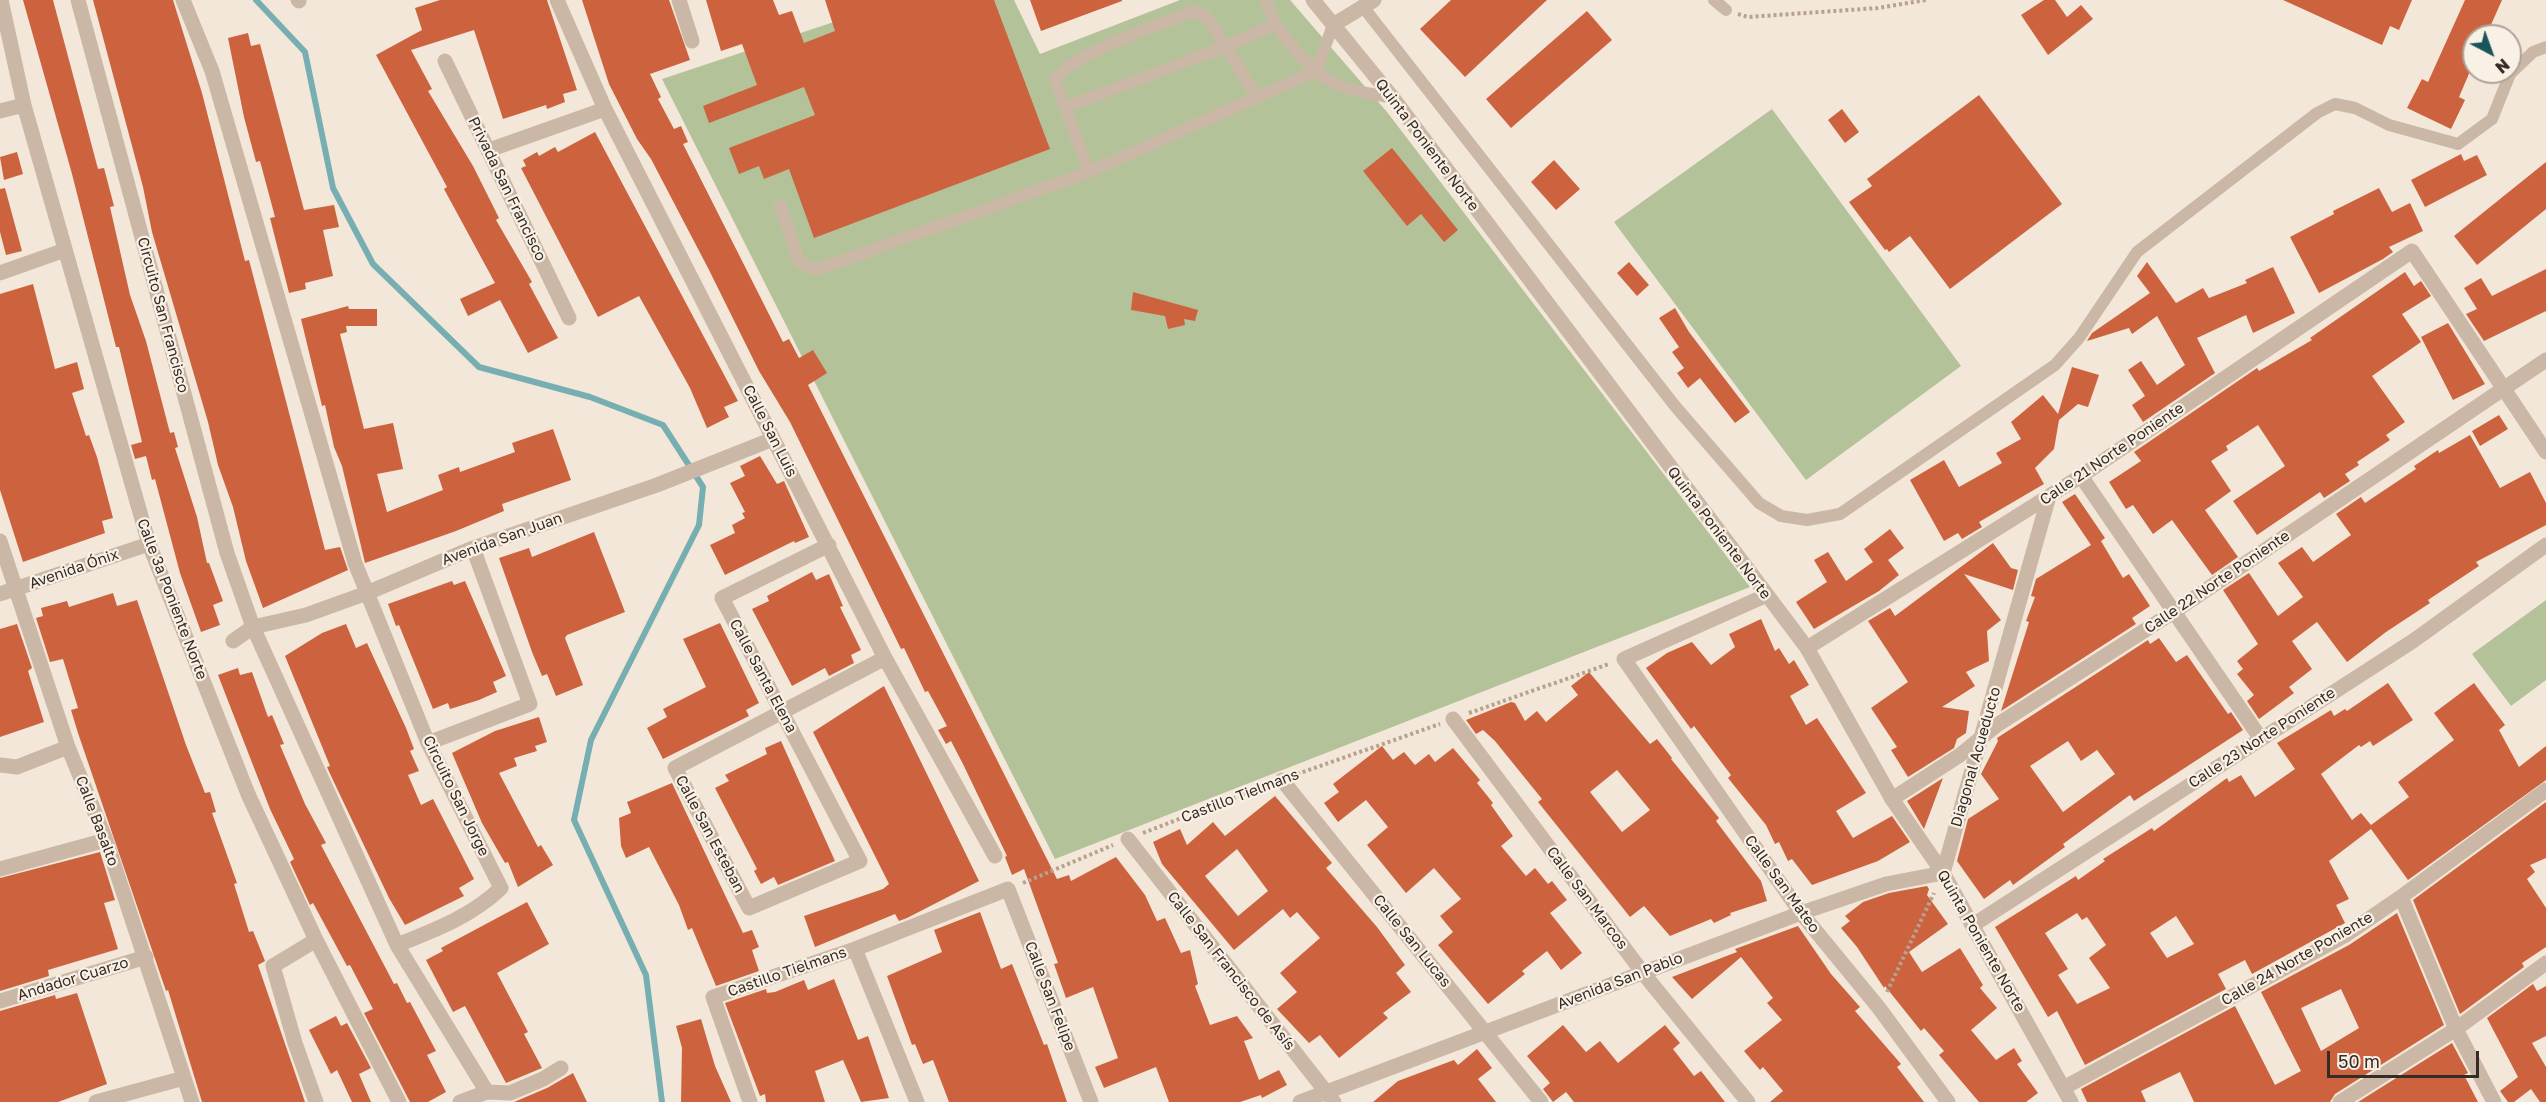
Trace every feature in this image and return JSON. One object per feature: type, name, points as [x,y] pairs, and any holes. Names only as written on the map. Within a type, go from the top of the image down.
[{"type":"street","name":"Calle 3a Poniente Norte","points":[[1,0],[24,105],[149,544],[248,795],[316,940],[399,1102]]},
{"type":"street","name":"Circuito San Francisco","points":[[78,0],[227,553],[253,627]]},
{"type":"street","points":[[183,0],[212,71],[351,551],[367,593]]},
{"type":"street","name":"Calle San Luis","points":[[557,0],[605,109],[885,657],[995,856]]},
{"type":"street","points":[[679,0],[692,41]]},
{"type":"street","name":"Quinta Poniente Norte","points":[[1313,0],[1393,98],[1807,648],[1892,799],[1943,873],[2065,1087],[2071,1102]]},
{"type":"street","points":[[1333,25],[1369,4]]},
{"type":"street","name":"Privada San Francisco","points":[[445,61],[569,318]]},
{"type":"street","points":[[0,111],[24,105]]},
{"type":"street","points":[[489,150],[605,109]]},
{"type":"street","points":[[0,273],[65,250]]},
{"type":"street","name":"Calle 21 Norte Poniente","points":[[1807,648],[2081,476],[2412,251],[2504,388]]},
{"type":"street","name":"Calle 22 Norte Poniente","points":[[1892,799],[2504,388],[2544,365]]},
{"type":"street","points":[[2504,388],[2546,452]]},
{"type":"street","name":"Avenida San Juan","points":[[233,641],[253,627],[306,615],[367,593],[473,548],[657,485],[774,439]]},
{"type":"street","points":[[2081,476],[2261,739]]},
{"type":"street","name":"Diagonal Acueducto","points":[[1943,873],[2049,496]]},
{"type":"street","name":"Calle Basalto","points":[[0,541],[7,592],[106,840],[192,1102]]},
{"type":"street","name":"Avenida Ónix","points":[[7,592],[149,544]]},
{"type":"street","name":"Calle Santa Elena","points":[[829,545],[722,598],[860,861]]},
{"type":"street","name":"Calle 23 Norte Poniente","points":[[1973,925],[2413,641],[2546,545]]},
{"type":"street","points":[[428,743],[530,704],[473,548]]},
{"type":"street","name":"Circuito San Jorge","points":[[367,593],[428,743],[501,888],[483,905],[442,927],[397,945]]},
{"type":"street","points":[[1624,659],[1767,595]]},
{"type":"street","points":[[253,627],[397,945],[487,1092]]},
{"type":"street","name":"Calle San Esteban","points":[[860,861],[749,908],[675,768],[885,657]]},
{"type":"street","name":"Calle San Mateo","points":[[1624,659],[1801,913],[1879,1008],[1948,1102]]},
{"type":"street","name":"Calle San Marcos","points":[[1454,719],[1643,972],[1748,1102]]},
{"type":"street","points":[[0,765],[17,766],[68,747]]},
{"type":"street","name":"Calle San Lucas","points":[[1282,780],[1541,1102]]},
{"type":"street","name":"Calle 24 Norte Poniente","points":[[2065,1087],[2344,936],[2546,790]]},
{"type":"street","name":"Calle San Francisco de Asís","points":[[1128,839],[1330,1097]]},
{"type":"street","points":[[0,868],[106,840]]},
{"type":"street","name":"Avenida San Pablo","points":[[1300,1102],[1330,1097],[1485,1032],[1801,913],[1886,884],[1943,873]]},
{"type":"street","name":"Castillo Tielmans","points":[[750,1102],[713,997],[855,949],[1008,889]]},
{"type":"street","name":"Calle San Felipe","points":[[1008,889],[1091,1102]]},
{"type":"street","points":[[2401,897],[2456,1029],[2494,1102]]},
{"type":"street","points":[[316,940],[273,966],[295,1043],[316,1102]]},
{"type":"street","points":[[855,949],[917,1102]]},
{"type":"street","name":"Andador Cuarzo","points":[[0,1001],[146,957]]},
{"type":"street","points":[[2340,1102],[2456,1029],[2546,963]]},
{"type":"street","points":[[460,1102],[487,1092],[510,1093],[543,1079],[561,1068]]},
{"type":"street","points":[[96,1102],[184,1078]]},
{"type":"lane","points":[[1266,0],[1275,24],[1316,71],[1342,87],[1393,98]]},
{"type":"lane","points":[[1714,0],[1726,10]]},
{"type":"lane","points":[[1369,4],[1675,406],[1759,503],[1781,516],[1807,520],[1840,514],[2055,365],[2079,338],[2137,252],[2317,113],[2335,104],[2355,108],[2389,125],[2458,144],[2492,119],[2510,74],[2533,52],[2546,47]]},
{"type":"lane","points":[[1089,172],[1055,81],[1059,73],[1080,58],[1194,11],[1205,16],[1227,46],[1257,97]]},
{"type":"lane","points":[[1066,107],[1227,46],[1275,24]]},
{"type":"lane","points":[[780,205],[799,262],[808,269],[816,270],[1089,172],[1316,71],[1333,25]]},
{"type":"path","points":[[1726,10],[1748,17],[1878,8],[1926,0]]},
{"type":"path","name":"Castillo Tielmans","points":[[1008,889],[1128,839],[1282,780],[1624,659]]},
{"type":"path","points":[[1879,1008],[1943,873]]},
{"type":"green space","points":[[900,0],[1014,0],[1040,54],[1180,0],[1290,0],[1387,112],[1750,587],[1055,859],[662,79]]},
{"type":"green space","points":[[1772,109],[1961,366],[1806,480],[1614,222]]},
{"type":"green space","points":[[2546,600],[2546,680],[2511,706],[2472,654]]},
{"type":"building","points":[[23,0],[53,0],[98,169],[104,168],[114,206],[110,207],[130,295],[146,341],[170,433],[174,432],[178,447],[175,448],[197,517],[207,563],[209,563],[223,601],[213,605],[220,625],[201,632],[180,573],[155,479],[152,480],[146,456],[135,459],[131,445],[142,442],[119,347],[116,347],[72,174]]},
{"type":"building","points":[[93,0],[173,0],[202,93],[245,261],[249,260],[325,550],[340,547],[348,570],[263,608],[246,561],[233,507],[218,465],[208,422],[152,232],[143,187]]},
{"type":"building","points":[[440,0],[547,0],[577,90],[563,94],[565,102],[547,109],[546,105],[503,119],[474,30],[411,50],[432,89],[428,91],[473,166],[499,218],[496,220],[532,282],[529,284],[558,338],[528,353],[500,300],[468,316],[460,299],[495,283],[444,189],[447,187],[376,55],[422,30],[415,8]]},
{"type":"building","points":[[582,0],[669,0],[690,60],[650,74],[661,97],[658,99],[674,129],[681,126],[688,142],[683,144],[783,342],[789,339],[799,358],[813,350],[827,373],[808,385],[1057,879],[1069,875],[1071,881],[1116,857],[1145,895],[1157,921],[1165,918],[1181,953],[1190,950],[1198,984],[1195,986],[1210,1025],[1237,1016],[1253,1038],[1244,1041],[1259,1080],[1279,1070],[1287,1085],[1262,1098],[1261,1095],[1240,1102],[1169,1102],[1156,1067],[1104,1088],[1095,1067],[1118,1058],[1093,987],[1066,998],[1054,964],[1058,963],[1024,869],[1012,875],[1005,857],[1007,856],[963,764],[951,741],[946,744],[938,730],[947,726],[928,691],[925,692],[904,648],[901,649],[790,422],[759,371],[708,268],[609,84]]},
{"type":"building","points":[[706,0],[773,0],[779,15],[792,11],[804,43],[835,31],[825,0],[994,0],[1050,149],[814,238],[789,169],[764,179],[759,166],[739,174],[729,148],[815,115],[804,87],[709,123],[703,106],[757,85],[742,44],[721,51]]},
{"type":"building","points":[[1030,0],[1122,0],[1122,1],[1041,31]]},
{"type":"building","points":[[1451,0],[1547,0],[1465,77],[1420,29]]},
{"type":"building","points":[[2044,0],[2055,0],[2067,17],[2081,5],[2093,19],[2048,55],[2021,15]]},
{"type":"building","points":[[2283,0],[2412,0],[2399,30],[2390,26],[2382,45]]},
{"type":"building","points":[[2465,0],[2502,0],[2491,24],[2462,24],[2462,84],[2465,84],[2459,97],[2465,100],[2451,129],[2407,108],[2422,79],[2428,82]]},
{"type":"building","points":[[1587,11],[1612,40],[1511,128],[1486,99]]},
{"type":"building","points":[[248,33],[251,46],[260,44],[304,210],[334,205],[339,227],[323,230],[333,276],[305,283],[306,289],[289,293],[270,218],[275,217],[260,161],[256,162],[244,117],[228,38]]},
{"type":"building","points":[[1979,95],[2062,204],[1950,289],[1910,236],[1889,252],[1885,250],[1849,202],[1872,186],[1867,179]]},
{"type":"building","points":[[1842,109],[1859,132],[1845,143],[1828,120]]},
{"type":"building","points":[[595,132],[738,401],[724,407],[729,417],[707,428],[690,388],[639,296],[598,317],[521,168],[526,166],[523,160],[537,152],[539,156],[555,147],[558,152]]},
{"type":"building","points":[[1392,148],[1458,230],[1444,242],[1421,214],[1407,226],[1363,171]]},
{"type":"building","points":[[17,152],[23,174],[4,180],[0,157]]},
{"type":"building","points":[[2461,154],[2464,161],[2477,155],[2487,175],[2425,207],[2411,180]]},
{"type":"building","points":[[1554,160],[1580,189],[1556,210],[1531,182]]},
{"type":"building","points":[[2546,162],[2546,209],[2477,265],[2454,236]]},
{"type":"building","points":[[5,188],[22,251],[6,255],[0,232],[0,189]]},
{"type":"building","points":[[2379,188],[2392,212],[2410,203],[2423,231],[2389,247],[2393,252],[2383,259],[2319,293],[2290,237],[2334,214],[2333,211]]},
{"type":"building","points":[[1629,262],[1649,285],[1637,296],[1617,273]]},
{"type":"building","points":[[2147,262],[2176,303],[2203,288],[2209,298],[2247,283],[2245,280],[2273,267],[2295,313],[2253,333],[2246,315],[2197,338],[2215,373],[2143,422],[2132,405],[2145,396],[2128,370],[2141,361],[2157,385],[2185,365],[2157,316],[2132,334],[2129,328],[2087,341],[2092,333],[2150,293],[2137,276]]},
{"type":"building","points":[[2546,269],[2546,311],[2484,341],[2466,314],[2477,309],[2464,288],[2481,278],[2492,296]]},
{"type":"building","points":[[2405,272],[2414,286],[2421,281],[2431,296],[2402,314],[2421,342],[2372,376],[2405,422],[2386,435],[2390,440],[2357,462],[2359,465],[2345,474],[2350,481],[2324,498],[2320,492],[2257,535],[2233,501],[2285,466],[2258,425],[2226,446],[2228,450],[2211,461],[2231,491],[2205,510],[2238,557],[2212,575],[2172,520],[2153,534],[2133,505],[2126,509],[2109,482],[2141,461],[2134,452],[2257,368],[2259,371],[2312,340],[2310,338]]},
{"type":"building","points":[[33,284],[55,369],[77,362],[84,389],[72,393],[86,436],[89,435],[97,457],[113,518],[102,521],[105,533],[23,562],[0,490],[0,294]]},
{"type":"building","points":[[1133,292],[1198,310],[1195,321],[1184,319],[1185,325],[1168,329],[1165,316],[1131,310]]},
{"type":"building","points":[[348,306],[349,309],[377,309],[377,326],[346,326],[347,332],[340,334],[364,429],[393,423],[403,469],[377,474],[387,512],[443,490],[438,475],[459,467],[460,472],[515,452],[512,443],[553,429],[571,480],[502,504],[504,511],[456,531],[365,563],[342,466],[334,447],[325,405],[322,406],[301,319]]},
{"type":"building","points":[[1675,308],[1689,332],[1750,412],[1735,423],[1700,378],[1688,388],[1677,373],[1684,368],[1672,352],[1679,347],[1659,318]]},
{"type":"building","points":[[2448,323],[2485,384],[2453,400],[2421,337]]},
{"type":"building","points":[[2072,367],[2099,375],[2088,407],[2078,404],[2059,420],[2054,449],[2035,468],[2044,484],[1979,522],[1982,527],[1962,539],[1958,533],[1944,541],[1910,480],[1944,460],[1959,487],[2002,463],[1996,453],[2021,439],[2011,422],[2043,395],[2058,414]]},
{"type":"building","points":[[2499,415],[2508,429],[2480,446],[2472,431]]},
{"type":"building","points":[[2470,435],[2500,488],[2530,472],[2546,503],[2546,525],[2476,562],[2479,566],[2428,600],[2430,603],[2386,632],[2347,662],[2317,622],[2292,641],[2312,669],[2289,687],[2294,693],[2259,719],[2247,701],[2254,695],[2237,674],[2243,669],[2237,661],[2258,644],[2223,590],[2249,573],[2278,616],[2303,597],[2278,563],[2302,547],[2313,562],[2351,535],[2336,514],[2361,497],[2365,503],[2416,469],[2414,466],[2438,450],[2439,453]]},
{"type":"building","points":[[760,456],[777,484],[784,481],[809,537],[795,543],[794,541],[725,575],[710,545],[735,533],[732,525],[745,518],[742,513],[745,512],[730,483],[745,476],[740,466]]},
{"type":"building","points":[[2075,494],[2105,538],[2101,541],[2123,578],[2129,574],[2150,606],[2132,618],[2136,624],[2001,711],[2029,622],[2026,621],[2035,597],[2031,596],[2036,579],[2091,545],[2062,502]]},
{"type":"building","points":[[1890,529],[1904,548],[1888,560],[1899,575],[1879,591],[1814,629],[1796,602],[1827,582],[1814,560],[1828,552],[1846,581],[1873,562],[1864,549]]},
{"type":"building","points":[[594,532],[625,612],[567,635],[565,638],[583,685],[556,696],[547,674],[542,676],[532,652],[499,558],[529,548],[532,557]]},
{"type":"building","points":[[1993,543],[2011,568],[2018,570],[2013,590],[1964,574],[2001,620],[1987,631],[1989,661],[1966,672],[1975,686],[1942,707],[1969,711],[1966,733],[1957,739],[1954,748],[1908,777],[1891,750],[1897,747],[1871,708],[1908,682],[1868,621],[1890,608],[1895,616]]},
{"type":"building","points":[[812,572],[816,580],[829,574],[843,606],[840,607],[861,650],[851,655],[854,663],[829,676],[825,668],[792,686],[752,609],[769,601],[767,596]]},
{"type":"building","points":[[452,581],[454,585],[465,581],[506,676],[493,682],[497,692],[450,709],[448,703],[433,709],[399,625],[396,626],[388,604]]},
{"type":"building","points":[[113,593],[117,606],[137,600],[186,745],[205,793],[210,792],[216,812],[212,813],[237,883],[234,884],[249,932],[253,931],[265,961],[258,965],[305,1102],[202,1102],[168,990],[166,991],[78,733],[71,710],[78,708],[63,659],[50,662],[36,618],[43,616],[41,608],[67,601],[69,607]]},
{"type":"building","points":[[1761,619],[1775,651],[1779,648],[1789,664],[1794,660],[1809,685],[1790,696],[1806,725],[1817,718],[1866,793],[1836,811],[1853,838],[1892,816],[1910,842],[1878,861],[1812,885],[1792,859],[1788,861],[1779,842],[1775,844],[1766,825],[1728,778],[1731,775],[1694,726],[1691,729],[1646,668],[1667,653],[1692,642],[1711,665],[1735,647],[1729,634]]},
{"type":"building","points":[[720,623],[759,703],[746,710],[749,716],[663,759],[647,728],[667,717],[663,709],[706,687],[683,639]]},
{"type":"building","points":[[17,624],[32,668],[28,671],[44,722],[0,737],[0,629]]},
{"type":"building","points":[[346,624],[356,648],[367,643],[406,728],[414,749],[410,751],[419,771],[408,775],[421,805],[433,799],[474,879],[459,888],[464,896],[405,925],[389,898],[327,767],[330,766],[285,656],[322,633]]},
{"type":"building","points":[[2159,638],[2176,662],[2187,655],[2228,714],[2231,712],[2243,730],[2134,801],[2130,795],[2063,844],[2065,847],[2013,885],[2010,880],[1984,899],[1957,861],[1968,819],[1999,799],[1981,774],[1998,741],[1997,738],[2148,640],[2150,644]],"holes":[[[2068,741],[2081,761],[2097,750],[2115,774],[2063,812],[2030,766]]]},
{"type":"building","points":[[238,668],[240,675],[252,672],[268,717],[272,715],[284,744],[280,745],[305,804],[326,843],[321,845],[394,984],[397,983],[407,1003],[410,1002],[436,1051],[427,1055],[446,1092],[428,1102],[410,1102],[364,1013],[373,1009],[313,903],[310,905],[290,862],[294,859],[270,809],[218,675]]},
{"type":"building","points":[[1589,672],[1650,744],[1657,739],[1719,818],[1716,821],[1761,881],[1767,901],[1730,913],[1731,915],[1714,923],[1711,919],[1670,936],[1644,906],[1630,917],[1538,802],[1542,799],[1495,741],[1483,730],[1476,734],[1466,720],[1511,702],[1515,703],[1525,721],[1537,711],[1546,722],[1578,695],[1571,686]],"holes":[[[1617,770],[1650,810],[1622,832],[1590,792]]]},
{"type":"building","points":[[2388,683],[2413,720],[2373,746],[2370,741],[2361,747],[2359,745],[2321,774],[2352,820],[2361,813],[2371,825],[2409,797],[2398,782],[2454,740],[2434,713],[2474,683],[2505,725],[2499,730],[2519,767],[2546,746],[2546,780],[2408,880],[2371,829],[2329,861],[2349,899],[2336,905],[2345,923],[2252,974],[2245,960],[2218,974],[2226,989],[2085,1065],[2057,1011],[2048,1017],[1995,927],[2076,876],[2078,880],[2105,861],[2103,859],[2152,828],[2154,831],[2227,778],[2229,782],[2241,775],[2255,797],[2295,769],[2277,743],[2331,710],[2334,716],[2345,709],[2347,711]],"holes":[[[2077,913],[2082,920],[2087,917],[2106,945],[2089,958],[2110,988],[2077,1004],[2058,975],[2068,969],[2045,933]],[[2176,916],[2194,944],[2167,958],[2150,933]]]},
{"type":"building","points":[[884,686],[979,881],[907,918],[899,921],[895,914],[815,947],[804,916],[883,889],[889,884],[813,732]]},
{"type":"building","points":[[539,717],[547,742],[535,746],[537,751],[514,758],[517,766],[499,773],[538,847],[541,845],[553,865],[518,887],[508,862],[505,863],[482,823],[452,753],[495,731]]},
{"type":"building","points":[[781,741],[835,861],[778,885],[774,877],[761,884],[754,871],[757,869],[715,788],[729,781],[725,775],[767,754],[765,748]]},
{"type":"building","points":[[1382,746],[1393,760],[1404,752],[1415,765],[1429,754],[1435,762],[1453,748],[1480,780],[1477,783],[1493,803],[1491,805],[1513,836],[1501,846],[1526,876],[1535,868],[1548,884],[1552,881],[1567,900],[1550,913],[1582,953],[1561,970],[1547,951],[1522,971],[1525,974],[1488,1004],[1438,945],[1453,932],[1440,916],[1461,899],[1434,868],[1406,893],[1367,845],[1388,827],[1366,800],[1338,822],[1324,803],[1339,792],[1333,784]]},
{"type":"building","points":[[1943,778],[1924,829],[1907,801]]},
{"type":"building","points":[[672,783],[743,933],[752,930],[759,947],[752,950],[759,971],[716,986],[692,928],[688,930],[679,905],[649,847],[626,858],[621,846],[619,818],[631,813],[627,802]]},
{"type":"building","points":[[1275,796],[1332,863],[1326,868],[1377,927],[1405,965],[1396,973],[1411,992],[1383,1013],[1388,1018],[1339,1058],[1320,1035],[1309,1043],[1277,1009],[1297,992],[1280,973],[1320,938],[1297,912],[1290,918],[1283,909],[1234,950],[1162,864],[1153,842],[1180,829],[1187,845],[1213,822],[1225,836]],"holes":[[[1237,849],[1268,891],[1238,916],[1205,876]]]},
{"type":"building","points":[[2546,802],[2546,858],[2530,865],[2535,872],[2527,879],[2546,908],[2546,947],[2522,963],[2524,967],[2460,1014],[2413,900]]},
{"type":"building","points":[[100,852],[115,900],[104,903],[118,949],[48,970],[49,976],[0,991],[0,878]]},
{"type":"building","points":[[1927,886],[1929,889],[1927,895],[1948,924],[1909,952],[1922,972],[1960,948],[1983,985],[1980,988],[1997,1008],[1971,1030],[1996,1060],[2014,1048],[2022,1061],[2017,1064],[2038,1093],[2026,1102],[1979,1102],[1939,1055],[1944,1051],[1924,1028],[1921,1031],[1885,986],[1884,988],[1857,947],[1841,928],[1850,921],[1845,916],[1863,902],[1889,893]]},
{"type":"building","points":[[527,902],[549,944],[497,973],[528,1032],[524,1034],[542,1068],[506,1083],[465,1006],[453,1012],[426,960],[443,951],[441,948]]},
{"type":"building","points":[[980,912],[1001,969],[1012,964],[1044,1045],[1047,1044],[1067,1102],[949,1102],[933,1060],[923,1064],[915,1044],[912,1045],[887,976],[942,952],[934,930]]},
{"type":"building","points":[[2397,913],[2444,1025],[2335,1094],[2330,1102],[2194,1102],[2180,1072],[2141,1091],[2146,1102],[2087,1102],[2081,1089],[2235,1006],[2275,1085],[2301,1071],[2261,992],[2349,945]],"holes":[[[2341,989],[2359,1028],[2321,1051],[2301,1008]]]},
{"type":"building","points":[[1798,926],[1831,974],[1860,1007],[1855,1011],[1901,1064],[1897,1067],[1924,1102],[1770,1102],[1783,1091],[1763,1067],[1760,1070],[1744,1051],[1782,1020],[1767,1003],[1773,998],[1741,957],[1692,999],[1672,977],[1737,952],[1735,949]]},
{"type":"building","points":[[834,979],[858,1040],[868,1036],[889,1098],[861,1102],[843,1060],[815,1071],[825,1102],[766,1102],[765,1094],[760,1096],[725,1003],[766,989],[767,993],[775,992],[804,980],[808,990]]},
{"type":"building","points":[[2533,984],[2537,991],[2546,986],[2546,1036],[2532,1043],[2546,1067],[2546,1102],[2540,1102],[2531,1089],[2514,1102],[2508,1102],[2500,1091],[2518,1077],[2487,1018]]},
{"type":"building","points":[[77,993],[107,1084],[58,1102],[0,1102],[0,1011],[55,995],[56,999]]},
{"type":"building","points":[[336,1016],[341,1026],[347,1023],[371,1068],[359,1074],[371,1102],[352,1102],[337,1070],[331,1074],[309,1030]]},
{"type":"building","points":[[701,1019],[715,1066],[731,1102],[681,1102],[682,1048],[676,1026]]},
{"type":"building","points":[[1563,1025],[1586,1052],[1600,1041],[1618,1063],[1665,1025],[1680,1043],[1673,1049],[1694,1076],[1701,1071],[1725,1102],[1574,1102],[1566,1092],[1553,1102],[1543,1089],[1550,1083],[1527,1056]]},
{"type":"building","points":[[2452,1043],[2468,1073],[2464,1075],[2478,1102],[2358,1102]]},
{"type":"building","points":[[1477,1049],[1492,1068],[1478,1079],[1496,1102],[1373,1102],[1398,1081],[1454,1060],[1458,1065]]},
{"type":"building","points":[[573,1073],[587,1102],[514,1102],[547,1088]]},
{"type":"waterway","points":[[256,0],[305,52],[333,188],[373,264],[479,367],[590,397],[663,425],[703,487],[699,525],[591,740],[574,820],[646,975],[662,1102]]}]
